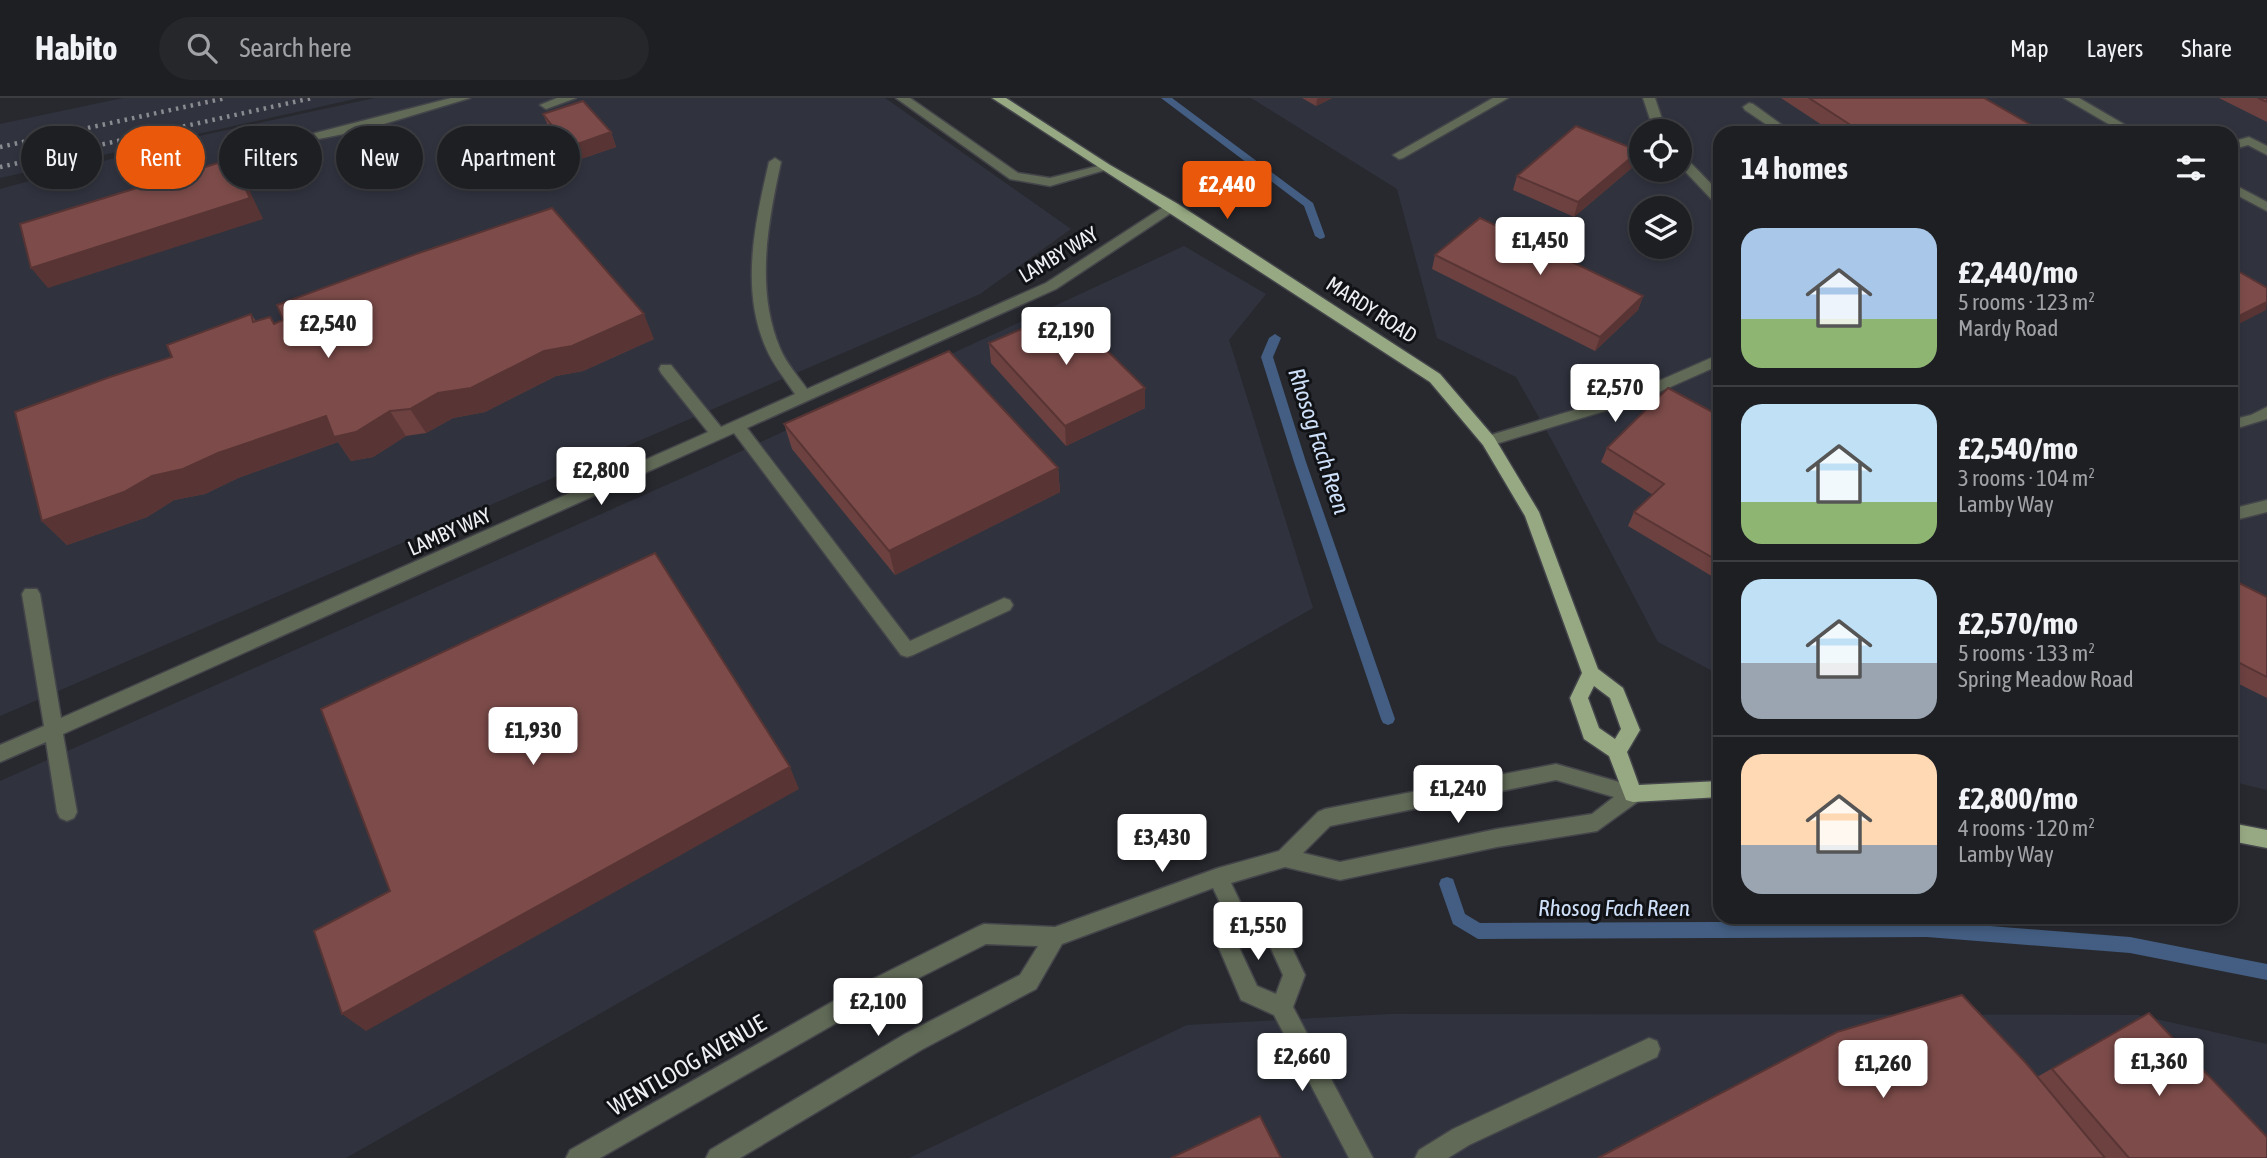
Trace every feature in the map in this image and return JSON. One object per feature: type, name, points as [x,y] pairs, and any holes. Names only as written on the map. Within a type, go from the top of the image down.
[{"type":"main road","name":"MARDY ROAD","points":[[998,98],[1106,168],[1173,206],[1435,378],[1489,441],[1533,516],[1591,673],[1616,693],[1631,730],[1617,751]]},
{"type":"main road","points":[[1591,673],[1579,698],[1591,733],[1617,751],[1633,794]]},
{"type":"main road","name":"WENTLOOG AVENUE","points":[[1633,794],[1713,789]]},
{"type":"main road","points":[[2238,833],[2267,839]]},
{"type":"street","points":[[322,134],[360,127],[464,98]]},
{"type":"street","points":[[546,105],[570,98]]},
{"type":"street","points":[[902,98],[1014,176],[1050,182],[1106,168]]},
{"type":"street","points":[[1399,155],[1501,98]]},
{"type":"street","points":[[1649,98],[1656,119]]},
{"type":"street","points":[[2070,98],[2120,126]]},
{"type":"street","points":[[1749,107],[1777,126]]},
{"type":"street","points":[[2238,144],[2249,141],[2267,151]]},
{"type":"street","points":[[775,162],[765,206],[760,288],[773,349],[804,397]]},
{"type":"street","points":[[1692,171],[1713,193]]},
{"type":"street","points":[[2238,191],[2267,207]]},
{"type":"street","name":"LAMBY WAY","points":[[0,754],[1051,286],[1173,206]]},
{"type":"street","points":[[1489,441],[1603,409],[1694,374],[1713,363]]},
{"type":"street","points":[[666,369],[719,435]]},
{"type":"street","points":[[2238,423],[2256,419],[2267,412]]},
{"type":"street","points":[[737,426],[907,650],[1004,605]]},
{"type":"street","points":[[2238,513],[2267,506]]},
{"type":"street","points":[[31,594],[67,812]]},
{"type":"street","name":"WENTLOOG AVENUE","points":[[1285,858],[1325,818],[1454,790],[1556,772],[1633,794]]},
{"type":"street","name":"WENTLOOG AVENUE","points":[[578,1158],[879,987],[984,934],[1055,937],[1218,877],[1285,858],[1340,871],[1497,838],[1597,822],[1633,794]]},
{"type":"street","points":[[1218,877],[1235,913],[1226,941],[1249,993],[1282,1008],[1361,1158]]},
{"type":"street","points":[[1235,913],[1271,926],[1294,975],[1282,1008]]},
{"type":"street","points":[[718,1158],[914,1042],[1028,982],[1055,937]]},
{"type":"street","points":[[1427,1158],[1461,1137],[1649,1049]]},
{"type":"shaded area","points":[[123,98],[359,98],[233,126],[219,126],[219,129],[205,132],[205,126],[116,126],[116,152],[102,155],[102,126],[21,126],[21,173],[0,178],[0,124]]},
{"type":"shaded area","points":[[375,98],[885,98],[1071,229],[980,294],[0,716],[0,189],[21,183],[21,189],[102,189],[102,161],[116,158],[116,189],[205,189],[205,135],[219,132],[219,189],[322,189],[322,126],[245,126]]},
{"type":"shaded area","points":[[1251,98],[2267,98],[2267,790],[2238,783],[2238,126],[1713,126],[1713,671],[1658,642],[1516,377],[1437,338],[1397,189]]},
{"type":"shaded area","points":[[1184,246],[1266,294],[1229,340],[1313,608],[346,1158],[0,1158],[0,781],[707,467]]},
{"type":"shaded area","points":[[1392,1014],[2138,1015],[2267,1044],[2267,1158],[909,1158],[1187,1025]]},
{"type":"building","points":[[1809,98],[1984,98],[2033,126],[1852,126]]},
{"type":"building","points":[[583,101],[611,132],[580,143],[580,126],[552,126],[543,114]]},
{"type":"building","points":[[1576,126],[1629,147],[1629,159],[1578,202],[1517,176]]},
{"type":"building","points":[[219,163],[219,189],[246,189],[250,198],[31,268],[20,224],[134,189],[205,189],[205,167]]},
{"type":"building","points":[[552,208],[644,314],[572,346],[544,351],[471,388],[438,393],[410,409],[390,411],[356,432],[334,437],[326,416],[218,453],[183,469],[152,476],[124,492],[42,521],[15,412],[172,357],[167,345],[251,314],[253,322],[270,317],[274,324],[283,320],[277,305]]},
{"type":"building","points":[[1480,218],[1643,296],[1600,337],[1435,255]]},
{"type":"building","points":[[2238,271],[2267,288],[2267,302],[2238,316]]},
{"type":"building","points":[[1066,310],[1145,388],[1065,426],[989,343]]},
{"type":"building","points":[[949,351],[1058,468],[889,551],[784,424]]},
{"type":"building","points":[[1668,388],[1713,412],[1713,558],[1634,512],[1664,484],[1607,448]]},
{"type":"building","points":[[655,553],[790,767],[342,1014],[314,931],[390,891],[321,709]]},
{"type":"building","points":[[2238,582],[2267,597],[2267,677],[2238,662]]},
{"type":"building","points":[[1962,995],[2025,1062],[2105,1158],[1598,1158],[1837,1032]]},
{"type":"building","points":[[2149,1013],[2267,1137],[2267,1158],[2129,1158],[2052,1069]]},
{"type":"building","points":[[1260,1116],[1281,1158],[1171,1158]]},
{"type":"waterway","name":"Rhosog Fach Reen","points":[[1166,98],[1309,205],[1320,236]]},
{"type":"waterway","name":"Rhosog Fach Reen","points":[[1275,338],[1267,357],[1388,719]]},
{"type":"waterway","name":"Rhosog Fach Reen","points":[[1447,884],[1459,919],[1478,931],[1927,929],[2130,945],[2267,972]]},
{"type":"railway","points":[[0,147],[226,98]]},
{"type":"railway","points":[[0,167],[312,98]]}]
